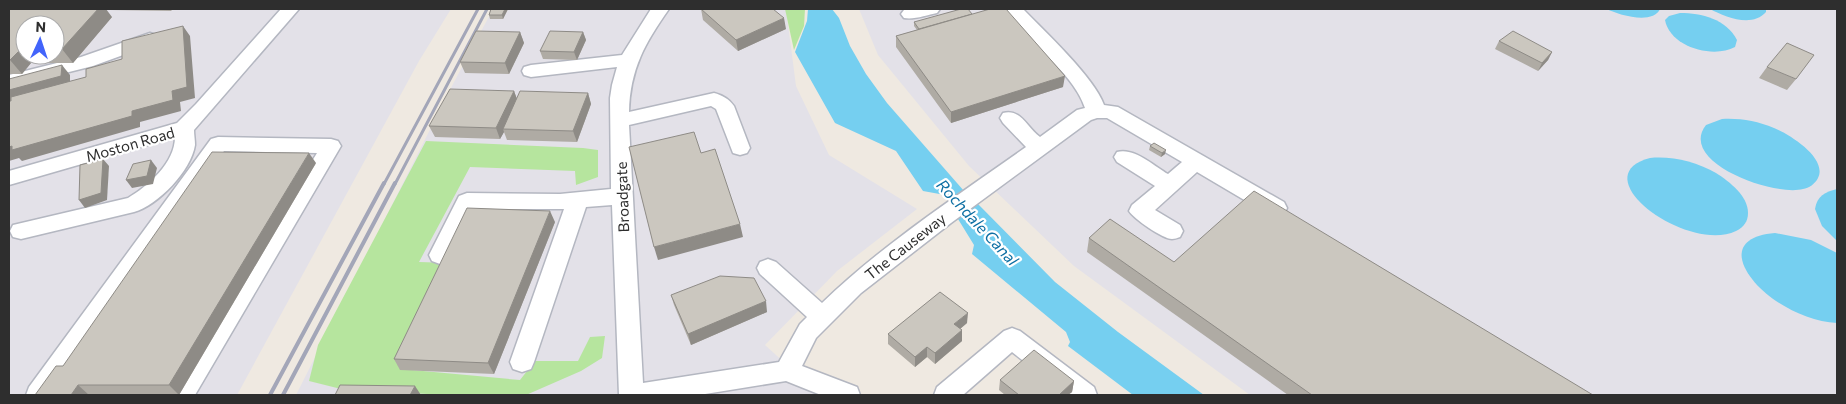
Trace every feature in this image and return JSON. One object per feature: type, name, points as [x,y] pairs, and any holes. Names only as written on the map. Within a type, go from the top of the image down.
[{"type":"street","name":"Moston Road","points":[[9,178],[184,128],[203,109],[290,9]]},
{"type":"street","name":"Broadgate","points":[[632,395],[619,121],[621,86],[629,60],[641,36],[660,9]]},
{"type":"street","points":[[910,14],[931,9]]},
{"type":"street","points":[[1014,9],[1075,76],[1091,96],[1096,111],[1111,112],[1294,220]]},
{"type":"street","points":[[9,81],[86,62],[162,35]]},
{"type":"street","points":[[531,71],[629,60]]},
{"type":"street","points":[[619,121],[714,99],[724,106],[740,148]]},
{"type":"street","name":"The Causeway","points":[[787,371],[808,331],[853,287],[943,217],[1084,114],[1096,111]]},
{"type":"street","points":[[1010,118],[1027,138],[1040,147]]},
{"type":"street","points":[[21,231],[134,204],[143,200],[151,194],[181,155],[185,146],[184,128]]},
{"type":"street","points":[[38,395],[218,144],[331,146],[182,395]]},
{"type":"street","points":[[1124,157],[1170,185]]},
{"type":"street","points":[[1172,231],[1140,211],[1196,162]]},
{"type":"street","points":[[440,255],[467,201],[578,200],[622,196]]},
{"type":"street","points":[[522,362],[578,200]]},
{"type":"street","points":[[768,268],[822,317]]},
{"type":"street","points":[[946,395],[1012,338],[1086,395]]},
{"type":"street","points":[[632,395],[787,371],[848,395]]},
{"type":"shaded area","points":[[9,9],[451,9],[419,61],[237,395],[9,395]]},
{"type":"shaded area","points":[[493,9],[786,9],[796,86],[829,155],[917,209],[837,271],[765,345],[820,395],[296,395],[453,84]]},
{"type":"shaded area","points":[[859,9],[1837,9],[1837,395],[1250,395],[1074,266],[969,166],[878,55]]},
{"type":"green space","points":[[785,9],[805,9],[804,26],[794,50]]},
{"type":"green space","points":[[426,141],[598,150],[598,177],[576,185],[575,171],[470,167],[419,262],[451,263],[401,369],[520,380],[535,361],[578,361],[590,337],[605,336],[602,358],[581,371],[526,395],[444,395],[341,389],[309,381],[318,345]]},
{"type":"water","points":[[808,9],[832,9],[839,18],[850,46],[866,74],[887,103],[964,191],[956,197],[923,191],[896,151],[835,123],[795,52],[807,21]]},
{"type":"water","points":[[1607,9],[1660,9],[1656,14],[1643,18],[1619,14]]},
{"type":"water","points":[[1710,9],[1766,9],[1766,12],[1760,17],[1746,20],[1731,18]]},
{"type":"water","points":[[1680,13],[1697,14],[1720,22],[1727,27],[1737,40],[1735,47],[1715,52],[1705,51],[1684,44],[1675,37],[1665,20],[1669,16]]},
{"type":"water","points":[[1722,119],[1755,122],[1774,128],[1797,141],[1812,155],[1817,163],[1820,170],[1817,180],[1812,185],[1803,189],[1772,188],[1733,174],[1716,164],[1705,152],[1701,139],[1706,125]]},
{"type":"water","points":[[1650,158],[1684,161],[1716,173],[1742,195],[1748,213],[1745,223],[1736,231],[1715,235],[1692,232],[1669,223],[1649,210],[1634,195],[1627,180],[1632,167]]},
{"type":"water","points":[[1837,189],[1837,241],[1822,226],[1815,209],[1822,195]]},
{"type":"water","name":"Rochdale Canal","points":[[978,204],[1055,282],[1118,332],[1204,395],[1133,395],[1068,346],[1070,342],[1066,332],[972,254],[974,245],[958,219]]},
{"type":"water","points":[[1775,233],[1811,240],[1837,253],[1837,323],[1813,319],[1783,305],[1765,293],[1747,272],[1742,261],[1742,251],[1746,243],[1757,237]]},
{"type":"building","points":[[9,9],[98,9],[65,46],[65,15],[15,15],[15,55],[9,60]]},
{"type":"building","points":[[491,9],[505,9],[502,15],[489,15]]},
{"type":"building","points":[[701,9],[773,9],[784,18],[736,40]]},
{"type":"building","points":[[961,9],[968,9],[972,14],[919,29],[914,22]]},
{"type":"building","points":[[990,9],[1006,9],[1065,76],[951,112],[896,36]]},
{"type":"building","points":[[183,26],[187,87],[172,91],[173,100],[132,111],[132,116],[12,150],[12,146],[9,147],[9,101],[11,101],[11,97],[86,77],[86,69],[122,59],[122,41]]},
{"type":"building","points":[[476,31],[520,32],[505,63],[460,62]]},
{"type":"building","points":[[550,31],[583,32],[574,52],[540,51]]},
{"type":"building","points":[[1513,31],[1552,52],[1542,63],[1499,41]]},
{"type":"building","points":[[1787,43],[1814,55],[1796,79],[1767,67]]},
{"type":"building","points":[[62,65],[61,76],[9,90],[9,79]]},
{"type":"building","points":[[450,89],[514,91],[496,128],[429,126]]},
{"type":"building","points":[[520,91],[588,93],[573,131],[503,129]]},
{"type":"building","points":[[694,132],[701,153],[715,149],[740,224],[654,247],[629,147]]},
{"type":"building","points":[[1154,143],[1166,150],[1162,153],[1150,146]]},
{"type":"building","points":[[212,152],[309,153],[169,385],[78,385],[71,395],[35,395],[56,366],[63,366]]},
{"type":"building","points":[[103,159],[101,193],[79,200],[80,165]]},
{"type":"building","points":[[151,160],[147,176],[126,180],[133,164]]},
{"type":"building","points":[[1254,191],[1593,395],[1312,395],[1089,238],[1110,219],[1174,262]]},
{"type":"building","points":[[467,208],[550,211],[488,363],[394,359]]},
{"type":"building","points":[[720,276],[754,278],[766,301],[688,334],[671,295]]},
{"type":"building","points":[[940,292],[968,313],[954,324],[962,330],[935,353],[927,347],[915,357],[888,334]]},
{"type":"building","points":[[1034,350],[1074,381],[1059,395],[1019,395],[1000,380]]},
{"type":"building","points":[[340,385],[415,386],[410,395],[335,395]]},
{"type":"railway","points":[[384,184],[478,9]]},
{"type":"railway","points":[[395,184],[487,9]]},
{"type":"railway","points":[[270,395],[384,183]]},
{"type":"railway","points":[[283,395],[395,183]]}]
